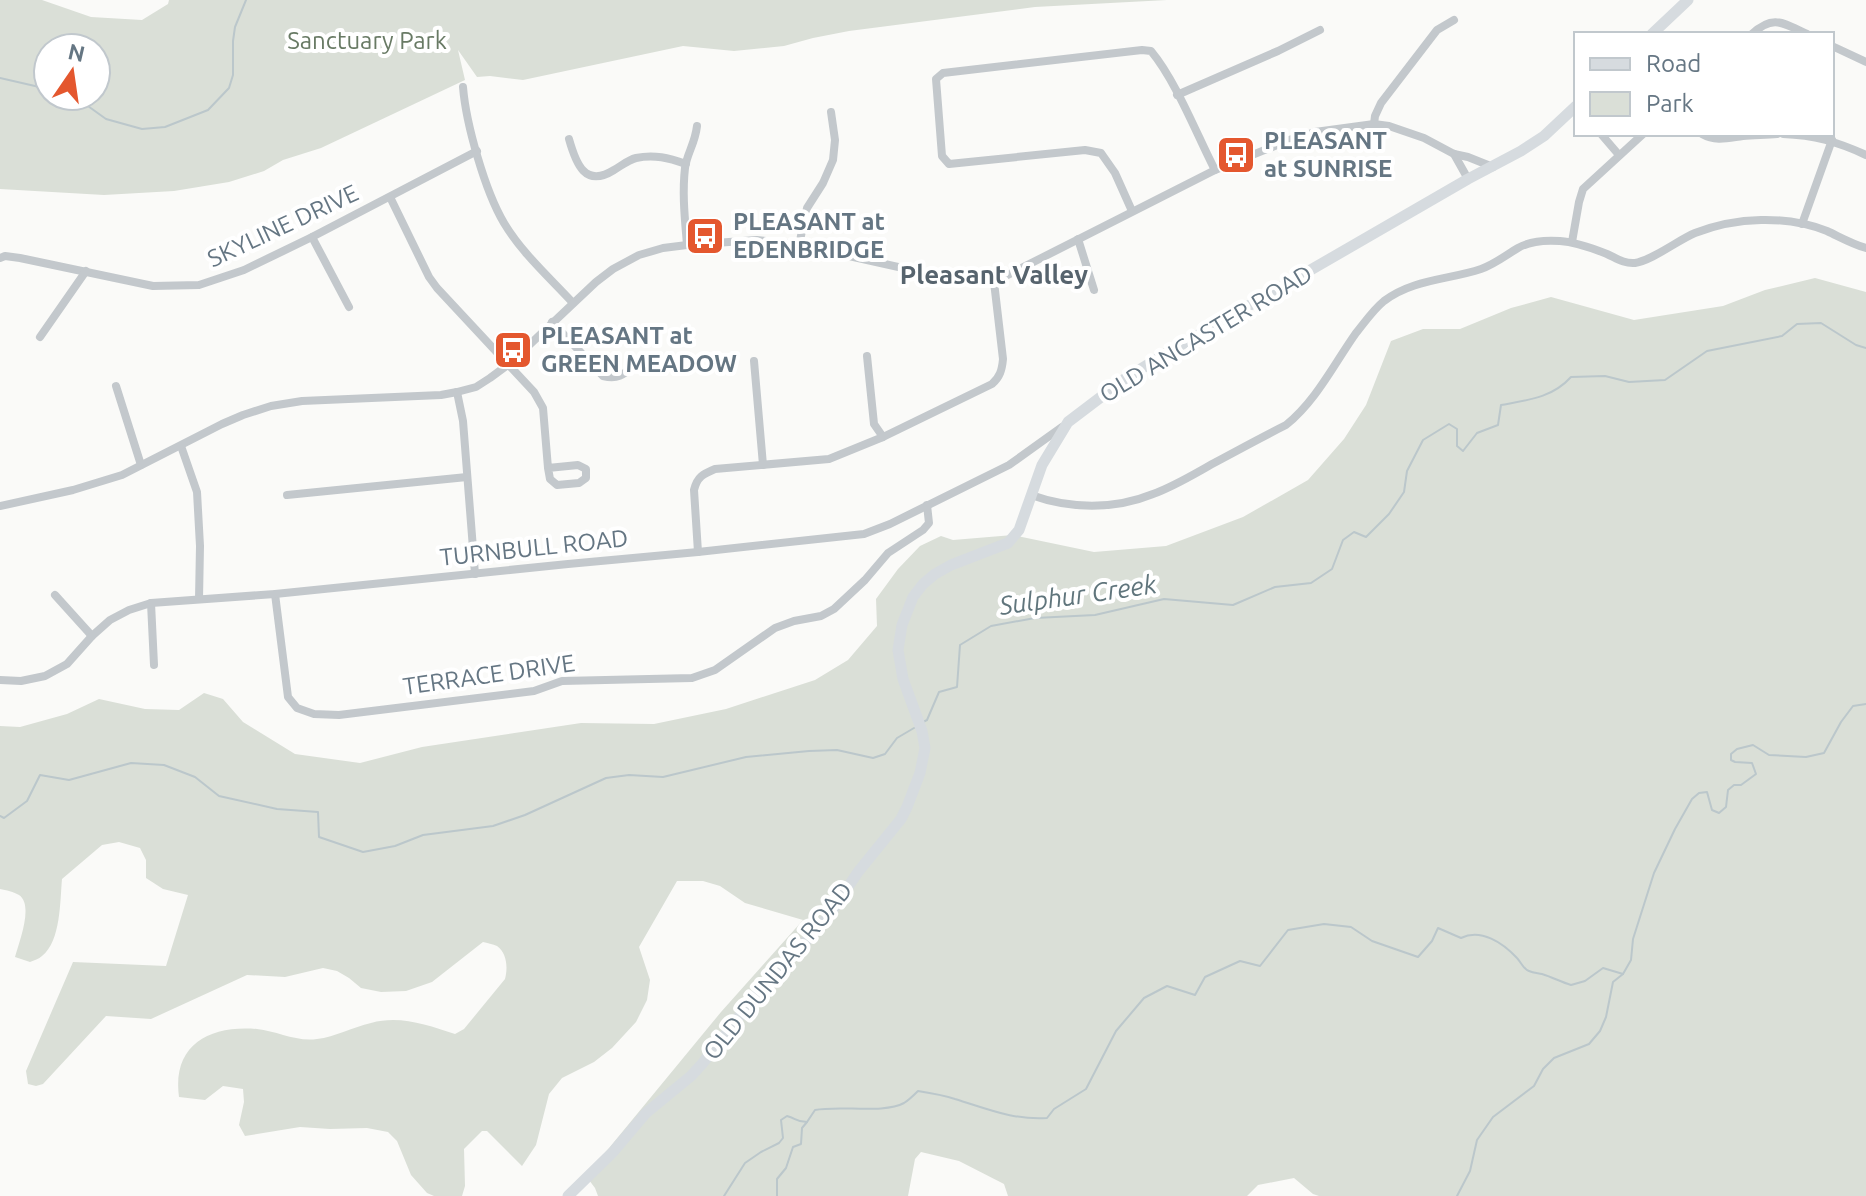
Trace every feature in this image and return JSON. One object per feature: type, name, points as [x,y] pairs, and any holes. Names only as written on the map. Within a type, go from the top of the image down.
[{"type":"street","points":[[1654,32],[1688,0]]},
{"type":"street","points":[[1374,124],[1381,103],[1437,30],[1454,20]]},
{"type":"street","points":[[1754,32],[1764,23],[1775,22],[1803,32]]},
{"type":"street","points":[[1177,95],[1320,30]]},
{"type":"street","points":[[1834,47],[1866,62]]},
{"type":"street","points":[[1132,211],[1115,173],[1101,153],[1085,150],[949,164],[942,156],[936,79],[943,73],[1151,51],[1159,60],[1215,170]]},
{"type":"street","points":[[463,87],[477,151],[492,198],[504,223],[526,253],[573,303]]},
{"type":"street","name":"OLD ANCASTER ROAD","points":[[914,712],[903,679],[898,650],[902,625],[913,597],[935,574],[1008,543],[1019,530],[1042,465],[1068,422],[1126,378],[1167,353],[1544,136],[1574,108]]},
{"type":"street","points":[[799,245],[807,208],[833,160],[835,140],[831,112]]},
{"type":"street","points":[[0,506],[122,475],[232,419],[271,406],[302,401],[418,396],[476,387],[509,364],[596,282],[613,269],[651,252],[687,245],[757,240],[799,245],[966,282],[994,282],[1215,170],[1315,132],[1374,124],[1404,130],[1454,154],[1493,167]]},
{"type":"street","points":[[687,245],[684,187],[686,164],[696,141],[697,126]]},
{"type":"street","points":[[1603,136],[1619,155]]},
{"type":"street","points":[[1572,242],[1583,189],[1641,136]]},
{"type":"street","points":[[1705,136],[1722,140],[1742,136]]},
{"type":"street","points":[[1811,136],[1832,140],[1866,155]]},
{"type":"street","points":[[569,139],[574,157],[586,175],[594,177],[604,176],[633,159],[655,155],[686,164]]},
{"type":"street","points":[[1802,224],[1832,140]]},
{"type":"street","name":"SKYLINE DRIVE","points":[[0,258],[20,258],[153,286],[199,285],[244,270],[477,151]]},
{"type":"street","points":[[1454,154],[1468,179]]},
{"type":"street","points":[[390,197],[437,288],[534,392],[543,408],[548,468]]},
{"type":"street","points":[[1031,495],[1053,503],[1088,506],[1118,504],[1151,495],[1286,425],[1312,399],[1369,315],[1383,302],[1403,289],[1486,267],[1520,247],[1541,241],[1572,242],[1621,262],[1635,263],[1695,233],[1748,220],[1775,220],[1826,231],[1866,248]]},
{"type":"street","points":[[312,237],[349,307]]},
{"type":"street","points":[[1078,239],[1094,290]]},
{"type":"street","points":[[40,337],[86,271]]},
{"type":"street","points":[[698,552],[694,490],[703,474],[715,469],[829,459],[883,437],[992,384],[1003,368],[994,282]]},
{"type":"street","points":[[552,322],[603,376],[614,378],[636,364]]},
{"type":"street","points":[[867,356],[874,424],[883,437]]},
{"type":"street","points":[[754,361],[763,465]]},
{"type":"street","points":[[116,386],[141,465]]},
{"type":"street","points":[[457,392],[463,421],[475,574]]},
{"type":"street","name":"TURNBULL ROAD","points":[[0,680],[21,681],[45,676],[67,664],[110,620],[151,603],[275,594],[864,534],[1009,465],[1068,422]]},
{"type":"street","points":[[181,446],[197,492],[200,514],[199,599]]},
{"type":"street","points":[[287,495],[467,477]]},
{"type":"street","name":"TERRACE DRIVE","points":[[275,594],[288,697],[297,708],[314,714],[339,715],[534,691],[562,681],[692,678],[715,670],[775,628],[821,616],[834,609],[888,553],[923,530],[929,523],[927,505]]},
{"type":"street","points":[[55,595],[92,636]]},
{"type":"street","points":[[151,603],[154,665]]},
{"type":"street","name":"OLD DUNDAS ROAD","points":[[568,1196],[613,1152],[646,1113],[691,1076],[774,972],[830,914],[858,872],[901,819],[924,759],[922,731],[914,712]]},
{"type":"green space","name":"Sanctuary Park","points":[[0,0],[42,0],[91,17],[142,20],[168,4],[169,0],[1167,0],[1035,7],[849,31],[784,46],[734,51],[683,46],[523,80],[477,77],[458,50],[465,80],[321,148],[229,182],[174,191],[104,195],[0,189]]},
{"type":"green space","points":[[1815,278],[1866,292],[1866,1196],[1319,1196],[1294,1178],[1258,1185],[1247,1196],[1008,1196],[1004,1184],[959,1161],[921,1152],[915,1159],[908,1196],[598,1196],[586,1176],[721,1012],[803,920],[745,903],[720,886],[703,881],[677,881],[639,947],[650,980],[647,1000],[636,1022],[612,1048],[594,1062],[562,1078],[549,1094],[536,1145],[522,1166],[487,1131],[482,1131],[464,1149],[465,1186],[462,1196],[427,1193],[411,1175],[397,1141],[388,1132],[367,1128],[300,1127],[245,1136],[239,1125],[244,1102],[243,1089],[223,1086],[205,1100],[179,1097],[178,1079],[181,1064],[197,1042],[224,1031],[257,1029],[309,1040],[392,1020],[413,1022],[455,1034],[464,1029],[505,979],[505,957],[497,946],[483,942],[432,982],[406,991],[381,992],[361,988],[337,971],[323,968],[285,977],[247,975],[151,1019],[106,1016],[43,1084],[28,1084],[26,1071],[73,962],[166,966],[188,895],[163,889],[146,878],[146,860],[140,848],[119,842],[102,845],[62,879],[56,931],[48,949],[30,962],[15,957],[25,907],[19,895],[0,889],[0,726],[20,727],[67,714],[99,699],[145,709],[179,710],[204,693],[223,699],[243,722],[295,754],[360,763],[422,747],[581,723],[654,724],[726,709],[815,680],[848,660],[877,626],[876,599],[898,569],[920,546],[941,536],[953,540],[1013,535],[1094,552],[1166,546],[1243,517],[1308,480],[1344,439],[1366,405],[1391,341],[1423,329],[1460,329],[1511,308],[1551,297],[1634,320],[1723,306],[1765,290]]},
{"type":"waterway","points":[[96,112],[106,119],[142,129],[165,127],[208,110],[229,88],[233,75],[235,27],[246,0]]},
{"type":"waterway","points":[[0,78],[32,85]]},
{"type":"waterway","name":"Sulphur Creek","points":[[923,722],[927,720],[939,692],[957,687],[960,645],[991,626],[1035,618],[1095,615],[1164,599],[1233,605],[1275,587],[1311,583],[1332,569],[1343,540],[1354,532],[1366,537],[1389,514],[1404,492],[1407,471],[1423,440],[1449,424],[1457,429],[1457,446],[1463,451],[1477,433],[1498,425],[1501,405],[1548,394],[1571,377],[1605,376],[1629,382],[1665,380],[1707,351],[1782,336],[1797,324],[1821,323],[1866,348]]},
{"type":"waterway","points":[[1457,1196],[1470,1171],[1477,1140],[1493,1117],[1534,1086],[1543,1069],[1554,1058],[1589,1044],[1600,1031],[1613,982],[1623,974],[1631,960],[1633,939],[1654,873],[1692,799],[1699,793],[1707,792],[1712,810],[1719,813],[1726,807],[1728,790],[1756,774],[1752,763],[1731,760],[1731,754],[1737,749],[1753,745],[1769,755],[1806,757],[1824,753],[1853,706],[1866,704]]},
{"type":"waterway","points":[[0,816],[4,818],[27,801],[40,775],[69,780],[131,763],[164,765],[195,777],[219,796],[277,809],[318,812],[319,837],[363,852],[395,846],[423,835],[493,826],[606,778],[629,775],[663,777],[746,757],[809,751],[837,750],[873,758],[885,754],[897,738],[914,728]]},
{"type":"waterway","points":[[724,1196],[745,1163],[783,1138],[781,1120],[787,1116],[807,1122],[815,1110],[885,1108],[906,1102],[918,1091],[946,1096],[1011,1116],[1047,1118],[1054,1109],[1086,1089],[1116,1031],[1144,998],[1167,986],[1195,995],[1205,977],[1240,961],[1260,966],[1288,930],[1324,924],[1351,927],[1372,941],[1418,957],[1432,941],[1438,928],[1461,938],[1484,936],[1511,952],[1527,970],[1571,985],[1585,981],[1603,968],[1623,974]]},
{"type":"waterway","points":[[777,1196],[777,1179],[786,1168],[793,1147],[801,1144],[802,1128],[807,1122]]},
{"type":"place","name":"PLEASANT at SUNRISE","points":[[1236,155]]},
{"type":"place","name":"PLEASANT at EDENBRIDGE","points":[[705,236]]},
{"type":"place","name":"PLEASANT at GREEN MEADOW","points":[[513,350]]},
{"type":"district","name":"Pleasant Valley","points":[[994,275]]}]
